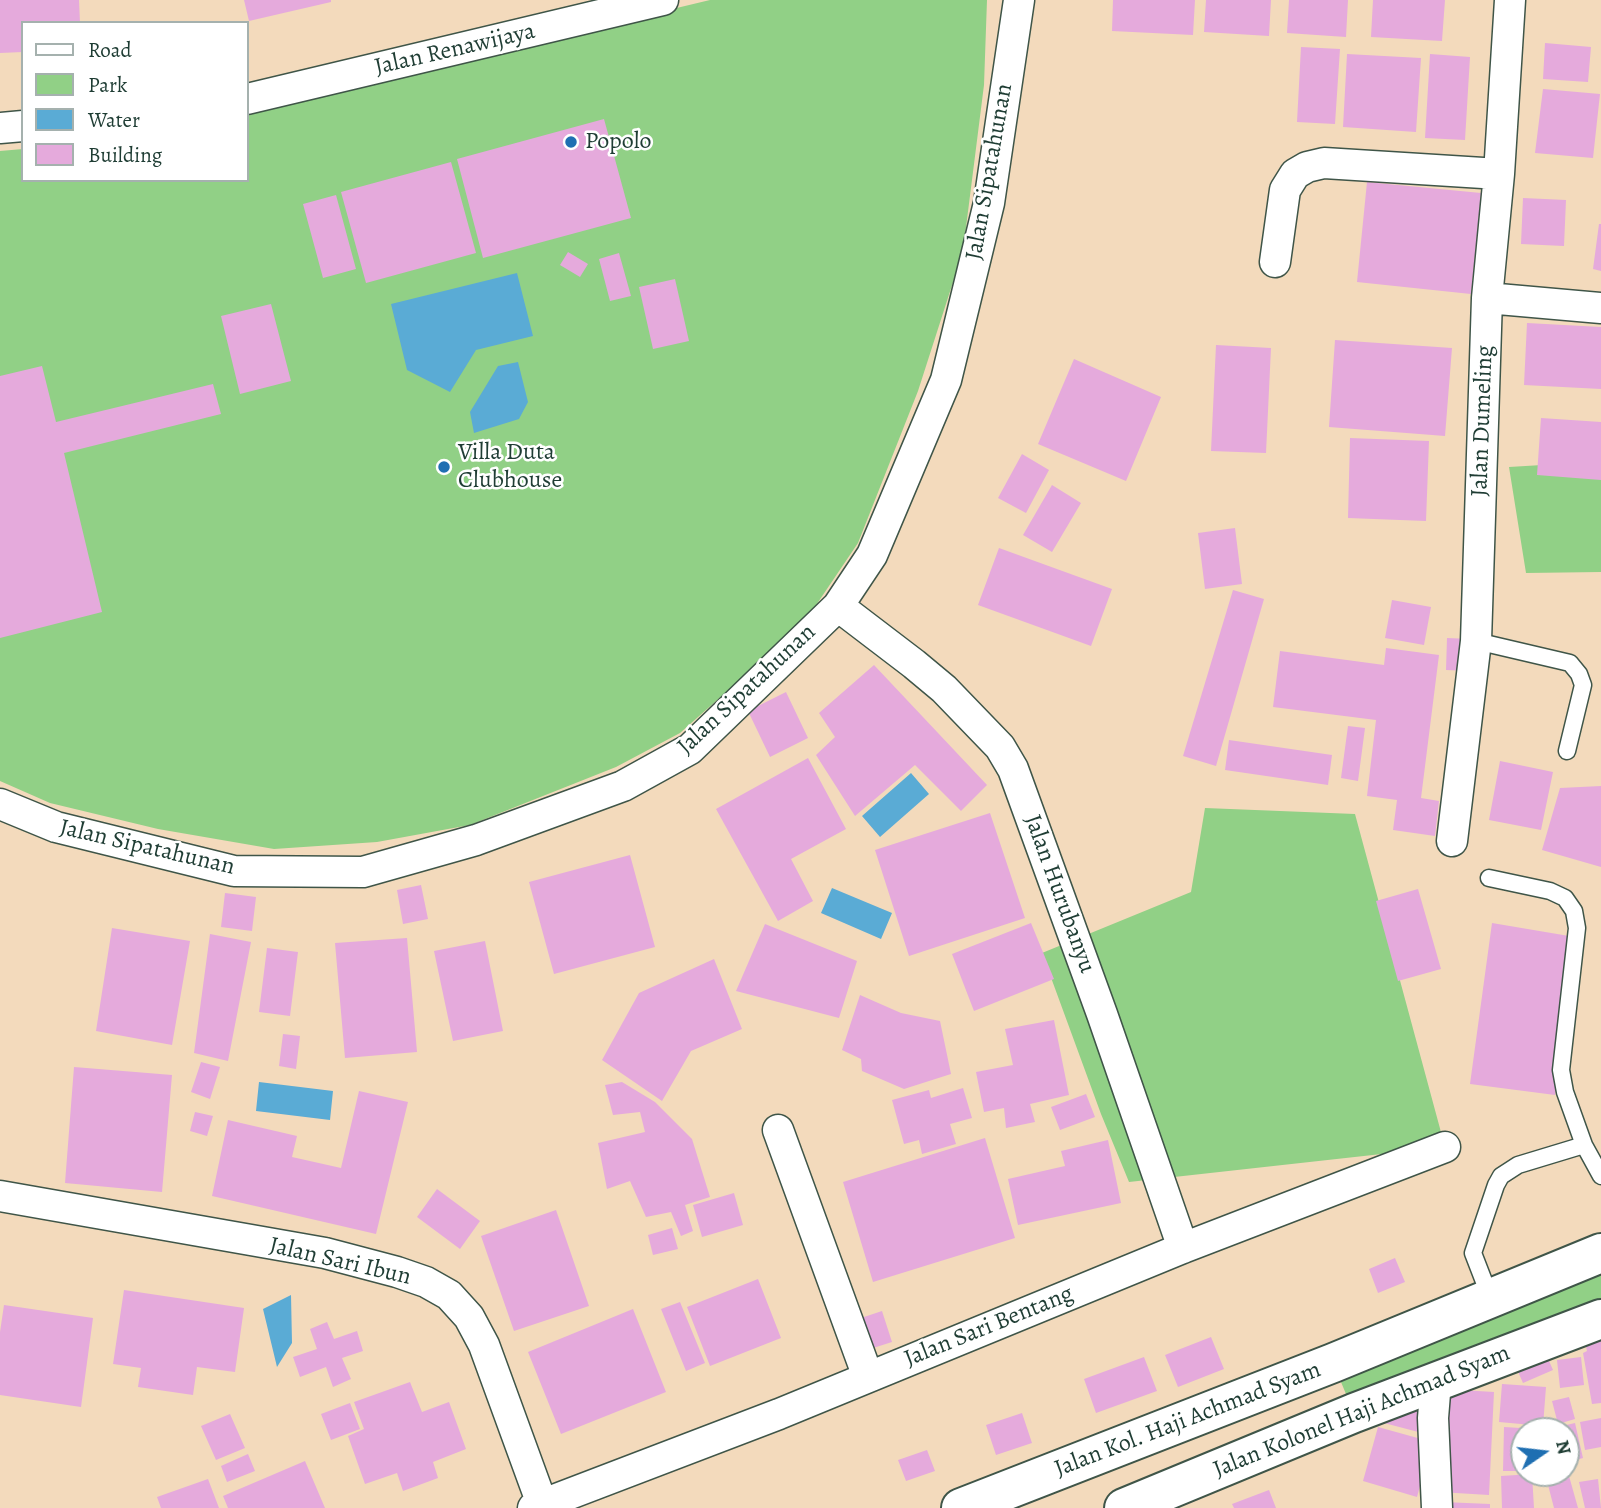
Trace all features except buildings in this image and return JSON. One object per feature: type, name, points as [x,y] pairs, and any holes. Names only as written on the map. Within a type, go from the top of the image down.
[{"type":"main road","points":[[1490,1297],[1601,1254]]},
{"type":"main road","name":"Jalan Kol. Haji Achmad Syam","points":[[961,1508],[1333,1363],[1490,1297]]},
{"type":"main road","name":"Jalan Kolonel Haji Achmad Syam","points":[[1124,1508],[1354,1413],[1601,1319]]},
{"type":"main road","points":[[1333,1363],[1354,1413]]},
{"type":"street","name":"Jalan Renawijaya","points":[[248,99],[663,0]]},
{"type":"street","name":"Jalan Sipatahunan","points":[[0,804],[56,827],[234,870],[363,872],[476,840],[623,786],[690,749],[838,606],[872,555],[946,380],[989,203],[1019,0]]},
{"type":"street","name":"Jalan Dumeling","points":[[1452,841],[1476,641],[1487,298],[1499,174],[1510,0]]},
{"type":"street","points":[[0,128],[21,127]]},
{"type":"street","points":[[1275,262],[1285,190],[1295,174],[1307,167],[1324,163],[1499,174]]},
{"type":"street","points":[[1487,298],[1601,308]]},
{"type":"street","name":"Jalan Hurubanyu","points":[[838,606],[944,690],[1000,747],[1013,769],[1102,1013],[1183,1248]]},
{"type":"street","points":[[778,1130],[868,1377]]},
{"type":"street","name":"Jalan Sari Bentang","points":[[538,1506],[779,1414],[1183,1248],[1445,1147]]},
{"type":"street","name":"Jalan Sari Ibun","points":[[0,1196],[325,1254],[397,1272],[426,1282],[449,1295],[469,1317],[484,1345],[538,1506]]},
{"type":"street","points":[[1436,1381],[1433,1418],[1437,1508]]},
{"type":"lane","points":[[1476,641],[1570,663],[1579,674],[1583,685],[1567,751]]},
{"type":"lane","points":[[1489,878],[1550,891],[1564,898],[1574,911],[1577,928],[1561,1059],[1565,1092],[1584,1145],[1601,1176]]},
{"type":"lane","points":[[1490,1297],[1473,1253],[1501,1176],[1518,1165],[1584,1145]]},
{"type":"green space","name":"Villa Duta Clubhouse","points":[[710,0],[987,0],[984,85],[963,251],[918,391],[858,543],[804,623],[680,733],[616,767],[470,825],[377,842],[274,849],[158,829],[50,803],[0,781],[0,151],[21,149],[21,182],[248,182],[248,111]]},
{"type":"green space","points":[[1592,462],[1601,476],[1601,572],[1526,573],[1509,467]]},
{"type":"green space","points":[[1205,808],[1355,814],[1445,1147],[1129,1182],[1042,953],[1191,892]]},
{"type":"green space","points":[[1601,1256],[1601,1315],[1354,1413],[1333,1363]]},
{"type":"water","points":[[517,273],[533,336],[476,350],[450,392],[407,370],[391,304]]},
{"type":"water","points":[[518,362],[528,402],[519,419],[474,433],[470,412],[498,366]]},
{"type":"water","points":[[911,773],[929,794],[880,837],[862,816]]},
{"type":"water","points":[[832,888],[892,913],[881,939],[821,913]]},
{"type":"water","points":[[259,1082],[333,1091],[330,1120],[256,1111]]},
{"type":"water","points":[[291,1295],[292,1343],[277,1367],[263,1309]]},
{"type":"place","name":"Popolo","points":[[571,142]]},
{"type":"place","name":"Villa Duta Clubhouse","points":[[444,467]]}]
